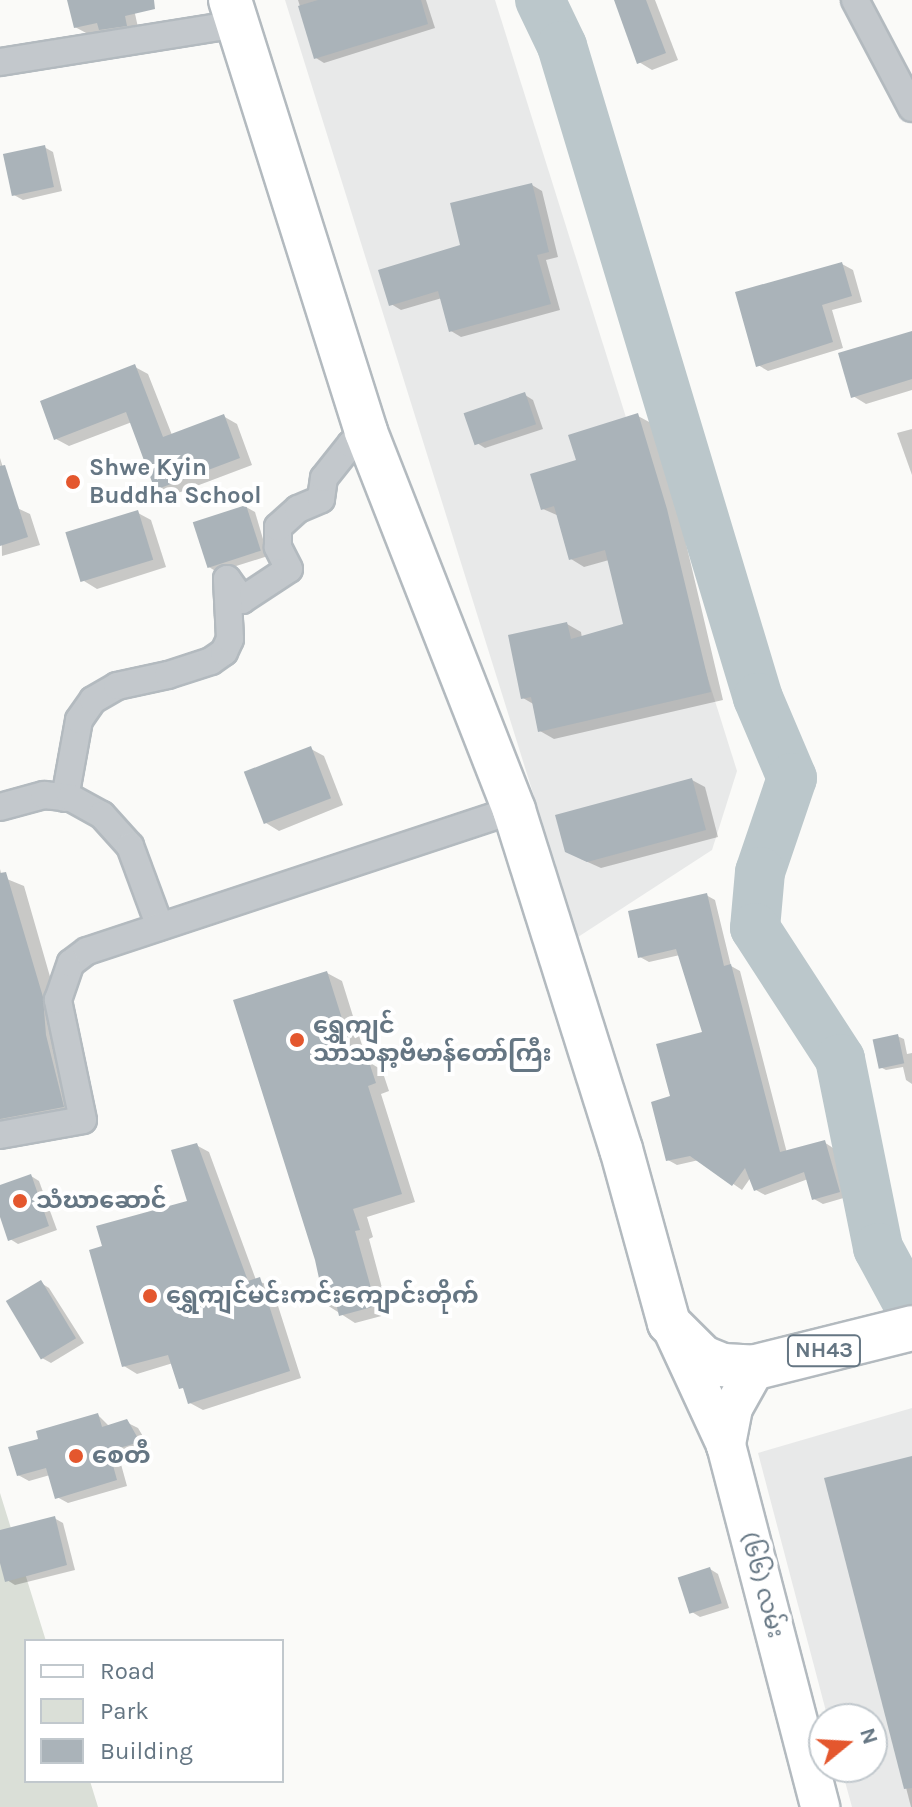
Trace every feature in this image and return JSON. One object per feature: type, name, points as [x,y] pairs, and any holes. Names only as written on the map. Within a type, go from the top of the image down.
[{"type":"highway","name":"NH43","points":[[756,1367],[902,1331]]},
{"type":"main road","points":[[234,12],[366,432],[514,810],[616,1134],[669,1323],[703,1357],[723,1365],[756,1367]]},
{"type":"street","points":[[855,0],[912,108]]},
{"type":"street","points":[[0,62],[234,12]]},
{"type":"street","points":[[65,798],[79,720],[93,700],[117,686],[197,666],[224,652],[230,639],[227,579],[242,600],[289,569],[278,547],[278,527],[298,509],[321,499],[324,478],[351,444],[366,432]]},
{"type":"street","points":[[0,807],[44,795],[65,798],[114,825],[130,846],[160,927]]},
{"type":"street","points":[[0,1135],[83,1120],[58,1000],[71,963],[87,951],[514,810]]},
{"type":"street","points":[[669,1323],[726,1445]]},
{"type":"street","name":"(၆၆) လမ်း","points":[[756,1367],[733,1408],[726,1445],[820,1807]]},
{"type":"shaded area","points":[[285,0],[495,0],[737,771],[712,850],[578,937]]},
{"type":"shaded area","points":[[912,1408],[912,1807],[852,1807],[845,1783],[888,1783],[888,1703],[824,1703],[758,1453]]},
{"type":"green space","points":[[0,1493],[45,1639],[24,1639],[24,1783],[91,1783],[98,1807],[0,1807]]},
{"type":"building","points":[[67,0],[154,0],[155,9],[125,16],[127,26],[99,30],[97,23],[74,28]]},
{"type":"building","points":[[318,0],[421,0],[428,24],[314,59],[298,6]]},
{"type":"building","points":[[614,0],[646,0],[666,53],[637,64]]},
{"type":"building","points":[[45,145],[54,187],[12,196],[3,154]]},
{"type":"building","points":[[532,183],[549,252],[537,255],[551,304],[449,332],[438,291],[389,306],[378,270],[460,245],[450,203]]},
{"type":"building","points":[[842,262],[852,296],[822,305],[833,342],[756,367],[735,292]]},
{"type":"building","points":[[912,331],[912,379],[851,398],[838,353]]},
{"type":"building","points":[[135,364],[163,437],[224,414],[240,458],[155,490],[126,412],[54,440],[40,401]]},
{"type":"building","points":[[525,392],[536,424],[475,445],[464,413]]},
{"type":"building","points":[[638,413],[667,509],[711,692],[538,732],[531,697],[521,699],[508,635],[567,622],[571,639],[623,624],[605,550],[569,560],[554,506],[541,510],[530,474],[576,460],[568,435]]},
{"type":"building","points":[[5,465],[28,537],[0,546],[0,466]]},
{"type":"building","points":[[246,505],[261,551],[208,568],[193,522]]},
{"type":"building","points":[[138,510],[153,560],[81,582],[65,532]]},
{"type":"building","points":[[311,746],[331,798],[264,824],[244,772]]},
{"type":"building","points":[[692,778],[706,830],[587,862],[565,852],[555,815]]},
{"type":"building","points":[[6,872],[43,997],[46,1035],[64,1107],[0,1119],[0,873]]},
{"type":"building","points":[[707,893],[724,966],[731,964],[780,1152],[825,1140],[840,1192],[812,1200],[804,1172],[754,1191],[745,1168],[732,1186],[690,1156],[666,1161],[651,1102],[670,1096],[656,1044],[702,1032],[676,949],[638,958],[628,911]]},
{"type":"building","points":[[327,971],[356,1063],[368,1059],[376,1083],[368,1086],[402,1194],[353,1209],[360,1230],[355,1231],[376,1306],[339,1316],[336,1303],[325,1306],[315,1260],[233,1000]]},
{"type":"building","points":[[898,1034],[904,1063],[879,1069],[873,1039]]},
{"type":"building","points":[[197,1143],[248,1281],[260,1277],[290,1371],[188,1404],[183,1388],[179,1389],[168,1355],[122,1367],[89,1250],[102,1246],[96,1226],[187,1201],[171,1150]]},
{"type":"building","name":"သံဃာဆောင်","points":[[31,1174],[49,1226],[8,1241],[0,1217],[0,1185]]},
{"type":"building","points":[[41,1280],[76,1338],[41,1359],[6,1301]]},
{"type":"building","name":"စေတီ","points":[[98,1413],[102,1427],[127,1419],[140,1442],[109,1451],[117,1480],[55,1499],[46,1468],[17,1476],[8,1447],[38,1439],[36,1431]]},
{"type":"building","points":[[912,1456],[912,1788],[904,1789],[888,1727],[888,1703],[882,1703],[824,1478]]},
{"type":"building","points":[[55,1516],[67,1565],[5,1582],[0,1563],[0,1530]]},
{"type":"building","points":[[710,1567],[722,1603],[689,1614],[678,1578]]},
{"type":"waterway","points":[[540,0],[562,46],[758,698],[792,778],[760,872],[755,928],[840,1059],[878,1248],[912,1311]]},
{"type":"place","name":"Shwe Kyin Buddha School","points":[[73,482]]},
{"type":"place","name":"ရွှေကျင် သာသနာ့ဗိမာန်တော်ကြီး","points":[[297,1040]]},
{"type":"place","name":"သံဃာဆောင်","points":[[20,1201]]},
{"type":"place","name":"ရွှေကျင်မင်းကင်းကျောင်းတိုက်","points":[[150,1296]]},
{"type":"place","name":"စေတီ","points":[[76,1456]]}]
